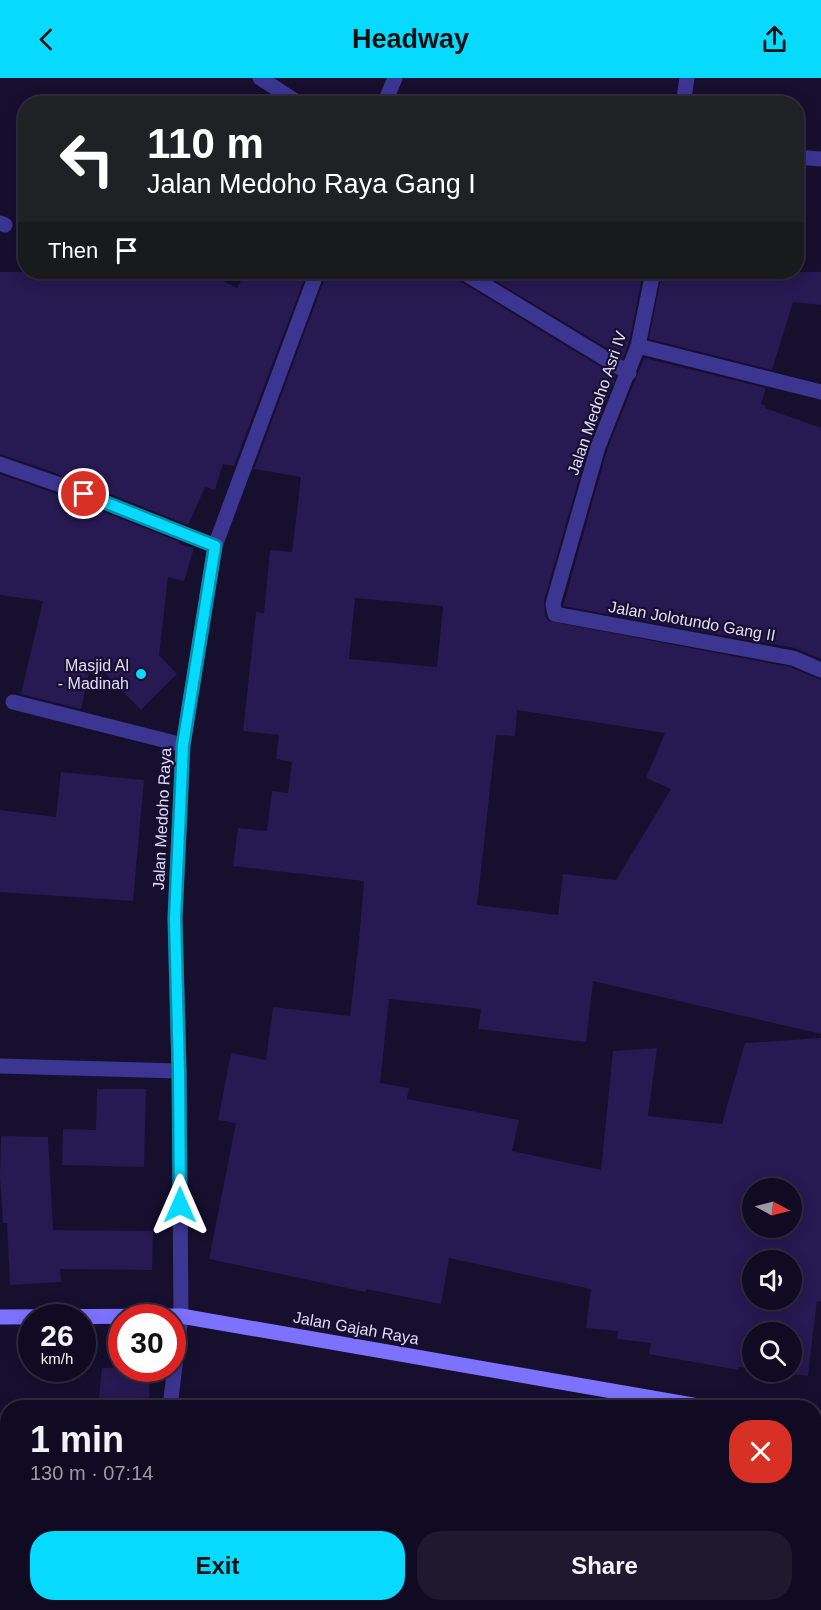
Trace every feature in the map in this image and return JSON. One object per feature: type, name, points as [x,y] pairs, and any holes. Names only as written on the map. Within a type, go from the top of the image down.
[{"type":"main road","name":"Jalan Gajah Raya","points":[[0,1317],[108,1316]]},
{"type":"main road","name":"Jalan Gajah Raya","points":[[186,1317],[664,1400]]},
{"type":"street","points":[[260,78],[288,96]]},
{"type":"street","points":[[387,96],[395,78]]},
{"type":"street","points":[[684,96],[687,78]]},
{"type":"street","points":[[804,158],[821,159]]},
{"type":"street","name":"Jalan Medoho Raya","points":[[181,1304],[175,918],[183,745],[215,546],[314,279]]},
{"type":"street","points":[[475,279],[629,373]]},
{"type":"street","name":"Jalan Medoho Asri IV","points":[[555,614],[553,604],[598,447],[638,346],[652,279]]},
{"type":"street","points":[[638,346],[821,392]]},
{"type":"street","points":[[0,464],[63,486],[215,546]]},
{"type":"street","name":"Jalan Jolotundo Gang II","points":[[555,614],[793,658],[821,670]]},
{"type":"street","points":[[13,702],[183,745]]},
{"type":"street","points":[[0,1066],[179,1071]]},
{"type":"street","name":"Jalan Medoho Raya","points":[[171,1400],[173,1382]]},
{"type":"building","points":[[0,272],[18,272],[18,279],[219,279],[237,288],[242,279],[304,279],[234,466],[223,464],[215,490],[205,487],[188,525],[67,477],[0,454]]},
{"type":"building","points":[[804,272],[821,272],[821,305],[793,302],[772,370],[649,339],[661,279],[804,279]]},
{"type":"building","points":[[324,279],[457,279],[616,376],[589,444],[544,601],[545,616],[549,621],[790,667],[821,680],[821,1034],[593,981],[586,1042],[478,1029],[481,1009],[389,999],[380,1083],[409,1088],[407,1099],[519,1120],[512,1151],[601,1170],[613,1051],[657,1048],[648,1116],[722,1124],[745,1043],[821,1038],[821,1302],[817,1301],[808,1376],[802,1375],[802,1322],[742,1322],[742,1367],[739,1367],[738,1370],[649,1354],[651,1343],[617,1339],[618,1331],[586,1328],[591,1289],[449,1258],[441,1304],[366,1289],[366,1292],[209,1259],[236,1123],[218,1120],[231,1053],[266,1060],[273,1007],[350,1016],[359,940],[364,881],[233,866],[238,828],[267,831],[272,791],[288,793],[292,762],[276,759],[279,735],[243,731],[256,612],[264,613],[270,550],[292,552],[301,477],[254,469]],"holes":[[[355,598],[443,606],[437,667],[349,659]],[[517,710],[665,733],[646,778],[671,789],[616,880],[563,874],[558,915],[477,905],[496,735],[515,736]]]},
{"type":"building","points":[[493,279],[642,279],[629,343],[623,358]]},
{"type":"building","points":[[644,358],[766,388],[761,404],[766,406],[765,408],[821,428],[821,659],[795,648],[563,606],[607,450]]},
{"type":"building","points":[[0,474],[194,548],[184,581],[168,577],[159,655],[177,674],[141,710],[92,660],[81,709],[21,694],[43,601],[0,595]]},
{"type":"building","points":[[61,772],[144,780],[133,901],[0,892],[0,810],[56,817]]},
{"type":"building","points":[[97,1089],[146,1089],[144,1167],[62,1165],[63,1129],[96,1130]]},
{"type":"building","points":[[1,1136],[48,1137],[53,1230],[153,1231],[152,1270],[60,1269],[61,1282],[10,1285],[7,1223],[3,1223],[0,1177]]},
{"type":"building","points":[[102,1368],[108,1368],[108,1382],[150,1382],[149,1400],[99,1400]]},
{"type":"place","name":"Masjid Al - Madinah","points":[[141,674]]},
{"type":"route","points":[[84,494],[215,546],[183,745],[175,918],[180,1205]]}]
